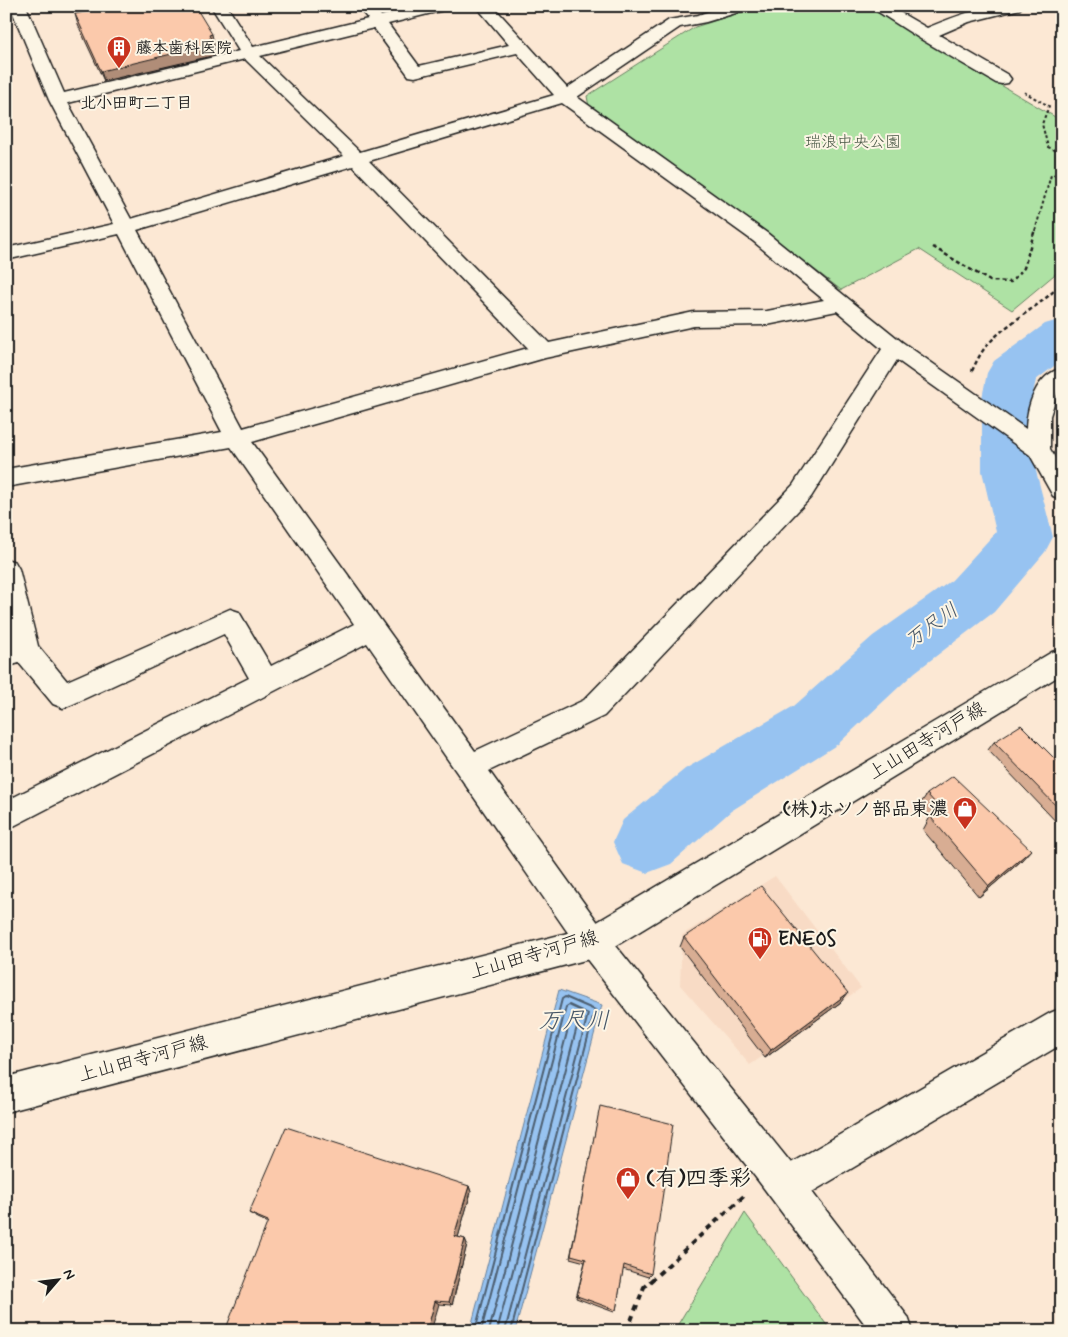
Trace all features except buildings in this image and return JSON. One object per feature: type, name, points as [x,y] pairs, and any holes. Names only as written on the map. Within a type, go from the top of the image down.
[{"type":"street","points":[[18,6],[58,100],[237,438],[593,942],[779,1179],[894,1331]]},
{"type":"street","points":[[219,6],[249,54],[357,159],[544,351]]},
{"type":"street","points":[[366,6],[415,72],[520,47]]},
{"type":"street","points":[[58,100],[442,6]]},
{"type":"street","points":[[484,6],[565,97],[760,237],[894,347],[1038,449],[1062,490]]},
{"type":"street","points":[[6,254],[125,227],[565,97],[672,16],[700,19],[744,6]]},
{"type":"street","points":[[877,6],[1002,80]]},
{"type":"street","points":[[925,35],[964,18],[1014,6]]},
{"type":"street","points":[[6,478],[237,438],[544,351],[694,319],[768,318],[842,304]]},
{"type":"street","points":[[469,767],[594,708],[802,491],[894,347]]},
{"type":"street","points":[[1038,449],[1038,416],[1048,387],[1062,375]]},
{"type":"street","points":[[6,569],[16,653],[63,696],[230,620],[266,683]]},
{"type":"street","points":[[6,816],[371,628]]},
{"type":"street","name":"上山田寺河戸線","points":[[6,1095],[593,942],[1062,660]]},
{"type":"street","points":[[779,1179],[1062,1025]]},
{"type":"path","points":[[1002,80],[1049,106],[1042,124],[1048,147],[1062,153]]},
{"type":"path","points":[[933,247],[990,281],[1010,282],[1024,268],[1050,175],[1062,174]]},
{"type":"path","points":[[963,397],[978,355],[1000,330],[1042,302],[1062,283]]},
{"type":"path","points":[[627,1331],[644,1287],[779,1179]]},
{"type":"shaded area","name":"ENEOS","points":[[775,876],[861,988],[750,1065],[680,985],[682,935]]},
{"type":"green space","name":"瑞浪中央公園","points":[[761,6],[866,6],[1062,121],[1062,144],[1056,154],[1060,270],[1012,310],[919,249],[841,290],[757,225],[589,107],[587,96],[695,27]]},
{"type":"green space","points":[[745,1213],[831,1331],[674,1331]]},
{"type":"water","name":"万尺川","points":[[559,990],[602,1005],[515,1331],[470,1331]]},
{"type":"waterway","name":"万尺川","points":[[647,842],[708,790],[816,725],[894,654],[973,596],[1025,537],[1009,471],[1007,398],[1012,373],[1062,335]]},
{"type":"place","name":"藤本歯科医院","points":[[119,69]]},
{"type":"place","name":"(株)ホソノ部品東濃","points":[[965,830]]},
{"type":"place","name":"ENEOS","points":[[760,960]]},
{"type":"place","name":"(有)四季彩","points":[[628,1200]]},
{"type":"district","name":"北小田町二丁目","points":[[136,103]]}]
